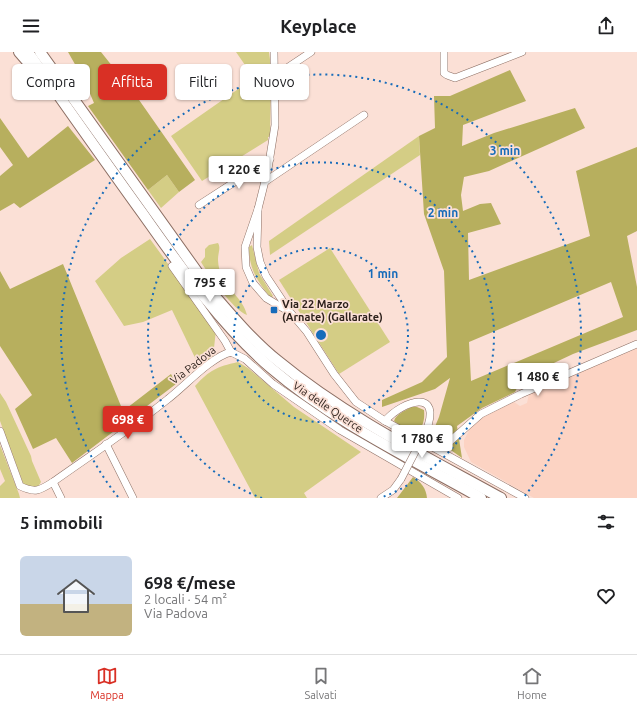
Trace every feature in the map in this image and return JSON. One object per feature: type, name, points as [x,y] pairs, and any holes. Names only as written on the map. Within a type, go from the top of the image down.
[{"type":"highway","points":[[19,52],[32,64]]},
{"type":"highway","points":[[28,52],[38,64]]},
{"type":"highway","points":[[40,52],[47,64]]},
{"type":"highway","points":[[48,52],[52,64]]},
{"type":"highway","points":[[68,100],[201,294],[235,334],[271,368],[310,398],[345,422],[481,498]]},
{"type":"highway","points":[[68,100],[213,294],[242,327],[267,351],[314,390],[350,414],[501,498]]},
{"type":"street","points":[[274,52],[274,64]]},
{"type":"street","points":[[293,64],[311,52]]},
{"type":"street","points":[[444,52],[444,73],[455,78],[522,52]]},
{"type":"street","points":[[275,100],[275,125],[270,159],[266,180],[246,247],[246,267],[254,283],[266,298],[290,312]]},
{"type":"street","points":[[266,180],[364,115]]},
{"type":"street","points":[[199,205],[270,159]]},
{"type":"street","points":[[258,209],[257,247],[260,262],[266,276],[290,312],[307,332],[334,374],[356,402],[385,421],[525,498]]},
{"type":"street","points":[[172,266],[225,341],[231,352]]},
{"type":"street","points":[[440,450],[481,414],[521,394],[637,344]]},
{"type":"street","name":"Via Padova","points":[[0,431],[20,486],[38,491],[167,400],[212,362],[224,354],[231,352]]},
{"type":"street","name":"Via delle Querce","points":[[231,352],[245,359],[273,384],[340,430],[458,498]]},
{"type":"street","points":[[381,498],[393,490],[401,479],[426,431],[431,413],[428,406],[421,402],[412,403],[399,409],[385,421]]},
{"type":"street","points":[[106,444],[133,498]]},
{"type":"street","points":[[52,482],[61,498]]},
{"type":"shaded area","points":[[68,52],[101,52],[111,64],[98,64],[98,100],[139,100],[195,180],[179,192],[167,175],[148,190],[88,106],[94,103],[90,94],[90,64],[75,64]]},
{"type":"shaded area","points":[[236,52],[269,52],[271,64],[244,64]]},
{"type":"shaded area","points":[[510,70],[526,101],[463,125],[462,146],[494,133],[575,108],[585,128],[489,171],[464,177],[461,195],[463,211],[480,204],[491,203],[501,224],[468,233],[469,280],[590,236],[576,171],[637,147],[637,231],[627,236],[637,287],[637,330],[573,354],[522,378],[515,392],[482,408],[457,426],[462,458],[431,436],[439,417],[450,378],[435,389],[382,407],[382,400],[422,382],[447,357],[444,271],[424,214],[419,136],[435,128],[434,96],[450,96]],"holes":[[[611,282],[623,317],[471,381],[469,342]]]},
{"type":"shaded area","points":[[240,88],[240,100],[271,100],[270,137],[268,137],[268,140],[202,181],[171,136],[223,100],[232,100],[232,93]]},
{"type":"shaded area","points":[[0,118],[28,158],[68,126],[95,160],[20,208],[14,203],[0,211],[0,176],[13,165],[0,147]]},
{"type":"shaded area","points":[[419,136],[420,155],[270,255],[269,241]]},
{"type":"shaded area","points":[[167,175],[179,192],[161,208],[148,190]]},
{"type":"shaded area","points":[[150,239],[216,330],[213,357],[199,366],[172,310],[143,322],[124,326],[95,281],[121,258]]},
{"type":"shaded area","points":[[218,243],[218,262],[220,272],[227,285],[239,299],[247,315],[241,312],[228,299],[201,262],[205,257],[205,249],[209,245]]},
{"type":"shaded area","points":[[252,245],[259,273],[273,296],[272,297],[270,297],[261,286],[252,268],[249,247]]},
{"type":"shaded area","points":[[330,248],[390,342],[339,374],[279,280]]},
{"type":"shaded area","points":[[63,264],[123,411],[171,374],[176,384],[72,463],[56,438],[33,449],[15,409],[32,395],[0,346],[0,271],[10,289]]},
{"type":"shaded area","points":[[637,348],[637,498],[534,498],[471,462],[464,447],[464,440],[472,425],[482,416],[514,402],[520,406],[527,403],[529,394]]},
{"type":"shaded area","points":[[238,362],[248,368],[294,407],[361,452],[304,493],[307,498],[255,498],[195,386],[205,376],[214,370]]},
{"type":"shaded area","points":[[0,393],[6,402],[31,456],[41,482],[38,487],[26,487],[23,483],[0,421]]},
{"type":"shaded area","points":[[411,407],[417,407],[424,410],[423,423],[416,434],[403,428],[394,421],[399,415]]},
{"type":"shaded area","points":[[0,445],[20,498],[0,498],[0,486],[5,481],[0,469]]},
{"type":"shaded area","points":[[413,477],[423,486],[426,491],[427,498],[397,498]]},
{"type":"place","name":"Via 22 Marzo (Arnate) (Gallarate)","points":[[274,310]]}]
